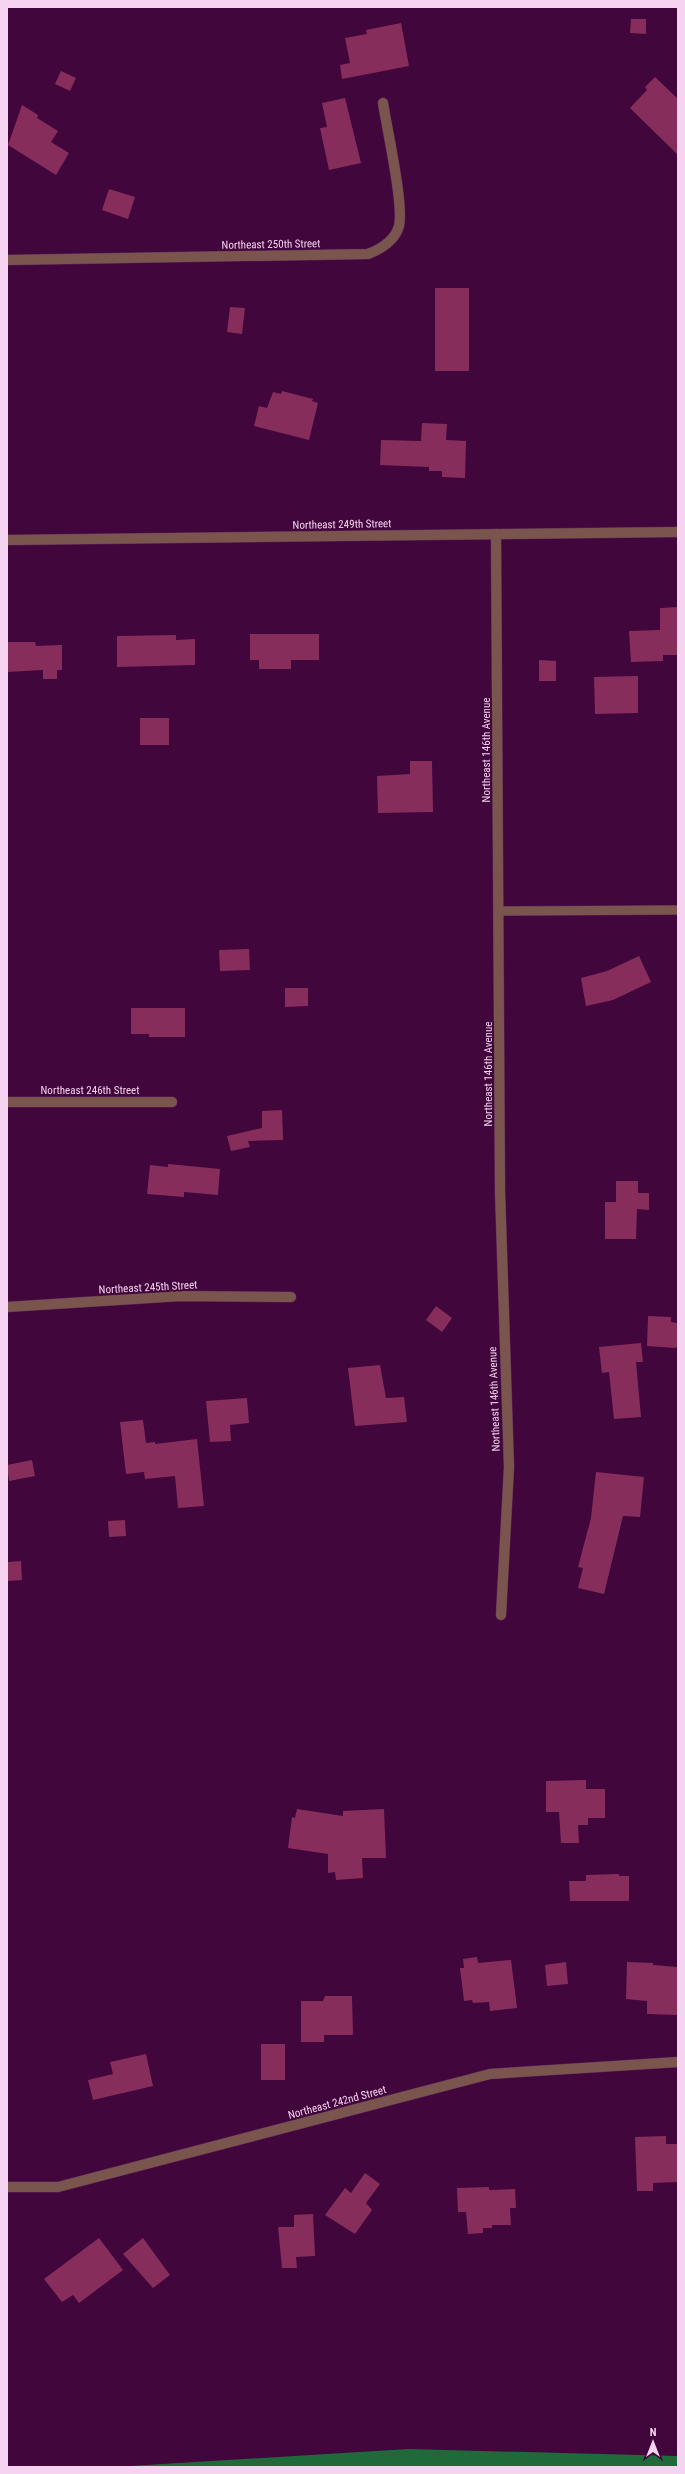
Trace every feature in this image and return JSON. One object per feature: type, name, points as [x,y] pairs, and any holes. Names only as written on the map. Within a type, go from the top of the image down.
[{"type":"street","name":"Northeast 250th Street","points":[[7,260],[368,254],[384,248],[399,226],[399,200],[383,103]]},
{"type":"street","name":"Northeast 249th Street","points":[[7,540],[678,532]]},
{"type":"street","name":"Northeast 146th Avenue","points":[[496,534],[500,1191],[509,1467],[501,1614]]},
{"type":"street","name":"Northeast 246th Street","points":[[7,1102],[172,1102]]},
{"type":"street","name":"Northeast 245th Street","points":[[7,1307],[181,1296],[291,1297]]},
{"type":"street","name":"Northeast 242nd Street","points":[[7,2187],[58,2187],[490,2074],[678,2062]]},
{"type":"lane","points":[[499,911],[678,910]]},
{"type":"green space","points":[[408,2449],[678,2456],[678,2467],[113,2467]]},
{"type":"building","points":[[631,19],[646,19],[646,34],[630,33]]},
{"type":"building","points":[[401,23],[409,66],[342,79],[340,65],[350,63],[345,38],[367,34],[366,30]]},
{"type":"building","points":[[61,71],[76,78],[70,91],[55,84]]},
{"type":"building","points":[[655,77],[678,99],[678,155],[630,108],[647,90],[645,87]]},
{"type":"building","points":[[345,98],[361,163],[329,170],[320,128],[327,127],[322,103]]},
{"type":"building","points":[[22,105],[38,115],[37,118],[58,131],[51,142],[69,153],[56,175],[8,145]]},
{"type":"building","points":[[109,189],[135,197],[128,219],[102,210]]},
{"type":"building","points":[[435,288],[469,288],[469,371],[435,371]]},
{"type":"building","points":[[230,307],[245,308],[242,334],[227,332]]},
{"type":"building","points":[[282,391],[313,399],[312,401],[318,403],[309,440],[254,426],[259,406],[267,408],[273,392],[281,394]]},
{"type":"building","points":[[422,423],[447,424],[446,440],[466,441],[465,478],[442,477],[442,471],[429,471],[429,467],[380,465],[381,440],[421,441]]},
{"type":"building","points":[[678,607],[678,655],[663,655],[663,661],[631,662],[629,631],[660,630],[660,608]]},
{"type":"building","points":[[250,634],[319,634],[319,660],[291,660],[291,669],[259,669],[259,660],[250,660]]},
{"type":"building","points":[[176,635],[176,640],[195,639],[195,665],[117,667],[117,636]]},
{"type":"building","points":[[7,642],[35,642],[36,646],[62,645],[62,670],[57,670],[57,679],[43,679],[43,670],[7,672]]},
{"type":"building","points":[[539,660],[556,661],[556,681],[539,681]]},
{"type":"building","points":[[638,676],[638,713],[595,714],[594,677]]},
{"type":"building","points":[[140,718],[169,718],[169,745],[140,745]]},
{"type":"building","points":[[410,761],[432,761],[433,812],[378,813],[377,776],[410,774]]},
{"type":"building","points":[[249,949],[250,970],[220,971],[219,950]]},
{"type":"building","points":[[639,956],[651,982],[613,1000],[586,1006],[581,978],[607,971]]},
{"type":"building","points":[[285,988],[308,988],[308,1006],[285,1007]]},
{"type":"building","points":[[131,1008],[185,1008],[185,1037],[149,1037],[149,1034],[131,1034]]},
{"type":"building","points":[[282,1110],[283,1140],[248,1141],[250,1147],[231,1151],[227,1136],[262,1128],[262,1111]]},
{"type":"building","points":[[168,1164],[220,1169],[218,1195],[184,1192],[184,1197],[147,1194],[150,1165],[168,1167]]},
{"type":"building","points":[[616,1181],[638,1181],[638,1193],[649,1193],[649,1210],[637,1209],[636,1239],[605,1239],[605,1202],[616,1202]]},
{"type":"building","points":[[436,1306],[452,1318],[442,1332],[426,1320]]},
{"type":"building","points":[[648,1316],[671,1317],[671,1322],[677,1323],[678,1345],[676,1348],[647,1346]]},
{"type":"building","points":[[641,1343],[643,1362],[636,1362],[641,1417],[614,1419],[609,1372],[602,1373],[599,1347]]},
{"type":"building","points":[[380,1365],[386,1398],[404,1397],[407,1422],[355,1426],[348,1368]]},
{"type":"building","points":[[247,1398],[249,1423],[230,1425],[231,1441],[210,1442],[206,1401]]},
{"type":"building","points":[[143,1420],[146,1443],[155,1442],[155,1444],[197,1439],[204,1506],[178,1508],[175,1476],[145,1479],[144,1472],[126,1474],[120,1422]]},
{"type":"building","points":[[32,1460],[35,1476],[9,1481],[7,1465]]},
{"type":"building","points":[[596,1472],[644,1477],[640,1517],[623,1516],[604,1594],[578,1588],[583,1568],[578,1567],[591,1518]]},
{"type":"building","points":[[125,1520],[126,1536],[109,1537],[108,1521]]},
{"type":"building","points":[[21,1561],[22,1580],[7,1581],[7,1562]]},
{"type":"building","points":[[586,1780],[586,1789],[605,1789],[605,1818],[588,1818],[588,1825],[578,1825],[579,1843],[561,1843],[559,1812],[546,1812],[546,1781]]},
{"type":"building","points":[[297,1809],[343,1816],[343,1811],[384,1809],[386,1858],[362,1858],[363,1878],[336,1880],[335,1872],[328,1873],[328,1854],[288,1848],[292,1817],[295,1818]]},
{"type":"building","points":[[619,1874],[619,1876],[629,1876],[629,1901],[570,1901],[569,1881],[586,1881],[586,1875]]},
{"type":"building","points":[[477,1957],[478,1963],[511,1960],[517,2008],[490,2011],[489,2002],[473,2003],[472,2000],[464,2001],[460,1968],[464,1968],[463,1959]]},
{"type":"building","points":[[566,1962],[568,1984],[547,1986],[545,1965]]},
{"type":"building","points":[[627,1962],[653,1963],[653,1965],[677,1967],[678,2015],[647,2014],[647,2001],[626,1999]]},
{"type":"building","points":[[325,1996],[352,1996],[353,2035],[324,2035],[324,2042],[301,2042],[301,2001],[323,2001]]},
{"type":"building","points":[[261,2044],[285,2044],[285,2080],[261,2080]]},
{"type":"building","points":[[146,2054],[153,2086],[93,2100],[88,2080],[113,2074],[110,2062]]},
{"type":"building","points":[[666,2136],[666,2144],[678,2144],[678,2182],[653,2183],[653,2191],[637,2191],[635,2137]]},
{"type":"building","points":[[365,2173],[380,2184],[366,2203],[372,2210],[355,2234],[325,2215],[345,2188],[351,2193]]},
{"type":"building","points":[[489,2187],[489,2190],[515,2189],[516,2208],[510,2208],[511,2225],[492,2225],[492,2228],[483,2228],[483,2233],[468,2234],[466,2212],[458,2212],[457,2188]]},
{"type":"building","points":[[313,2214],[315,2256],[296,2257],[297,2268],[282,2268],[278,2227],[294,2227],[294,2215]]},
{"type":"building","points":[[99,2238],[123,2270],[79,2303],[73,2295],[62,2302],[44,2279]]},
{"type":"building","points":[[143,2238],[170,2275],[153,2288],[123,2254]]}]
